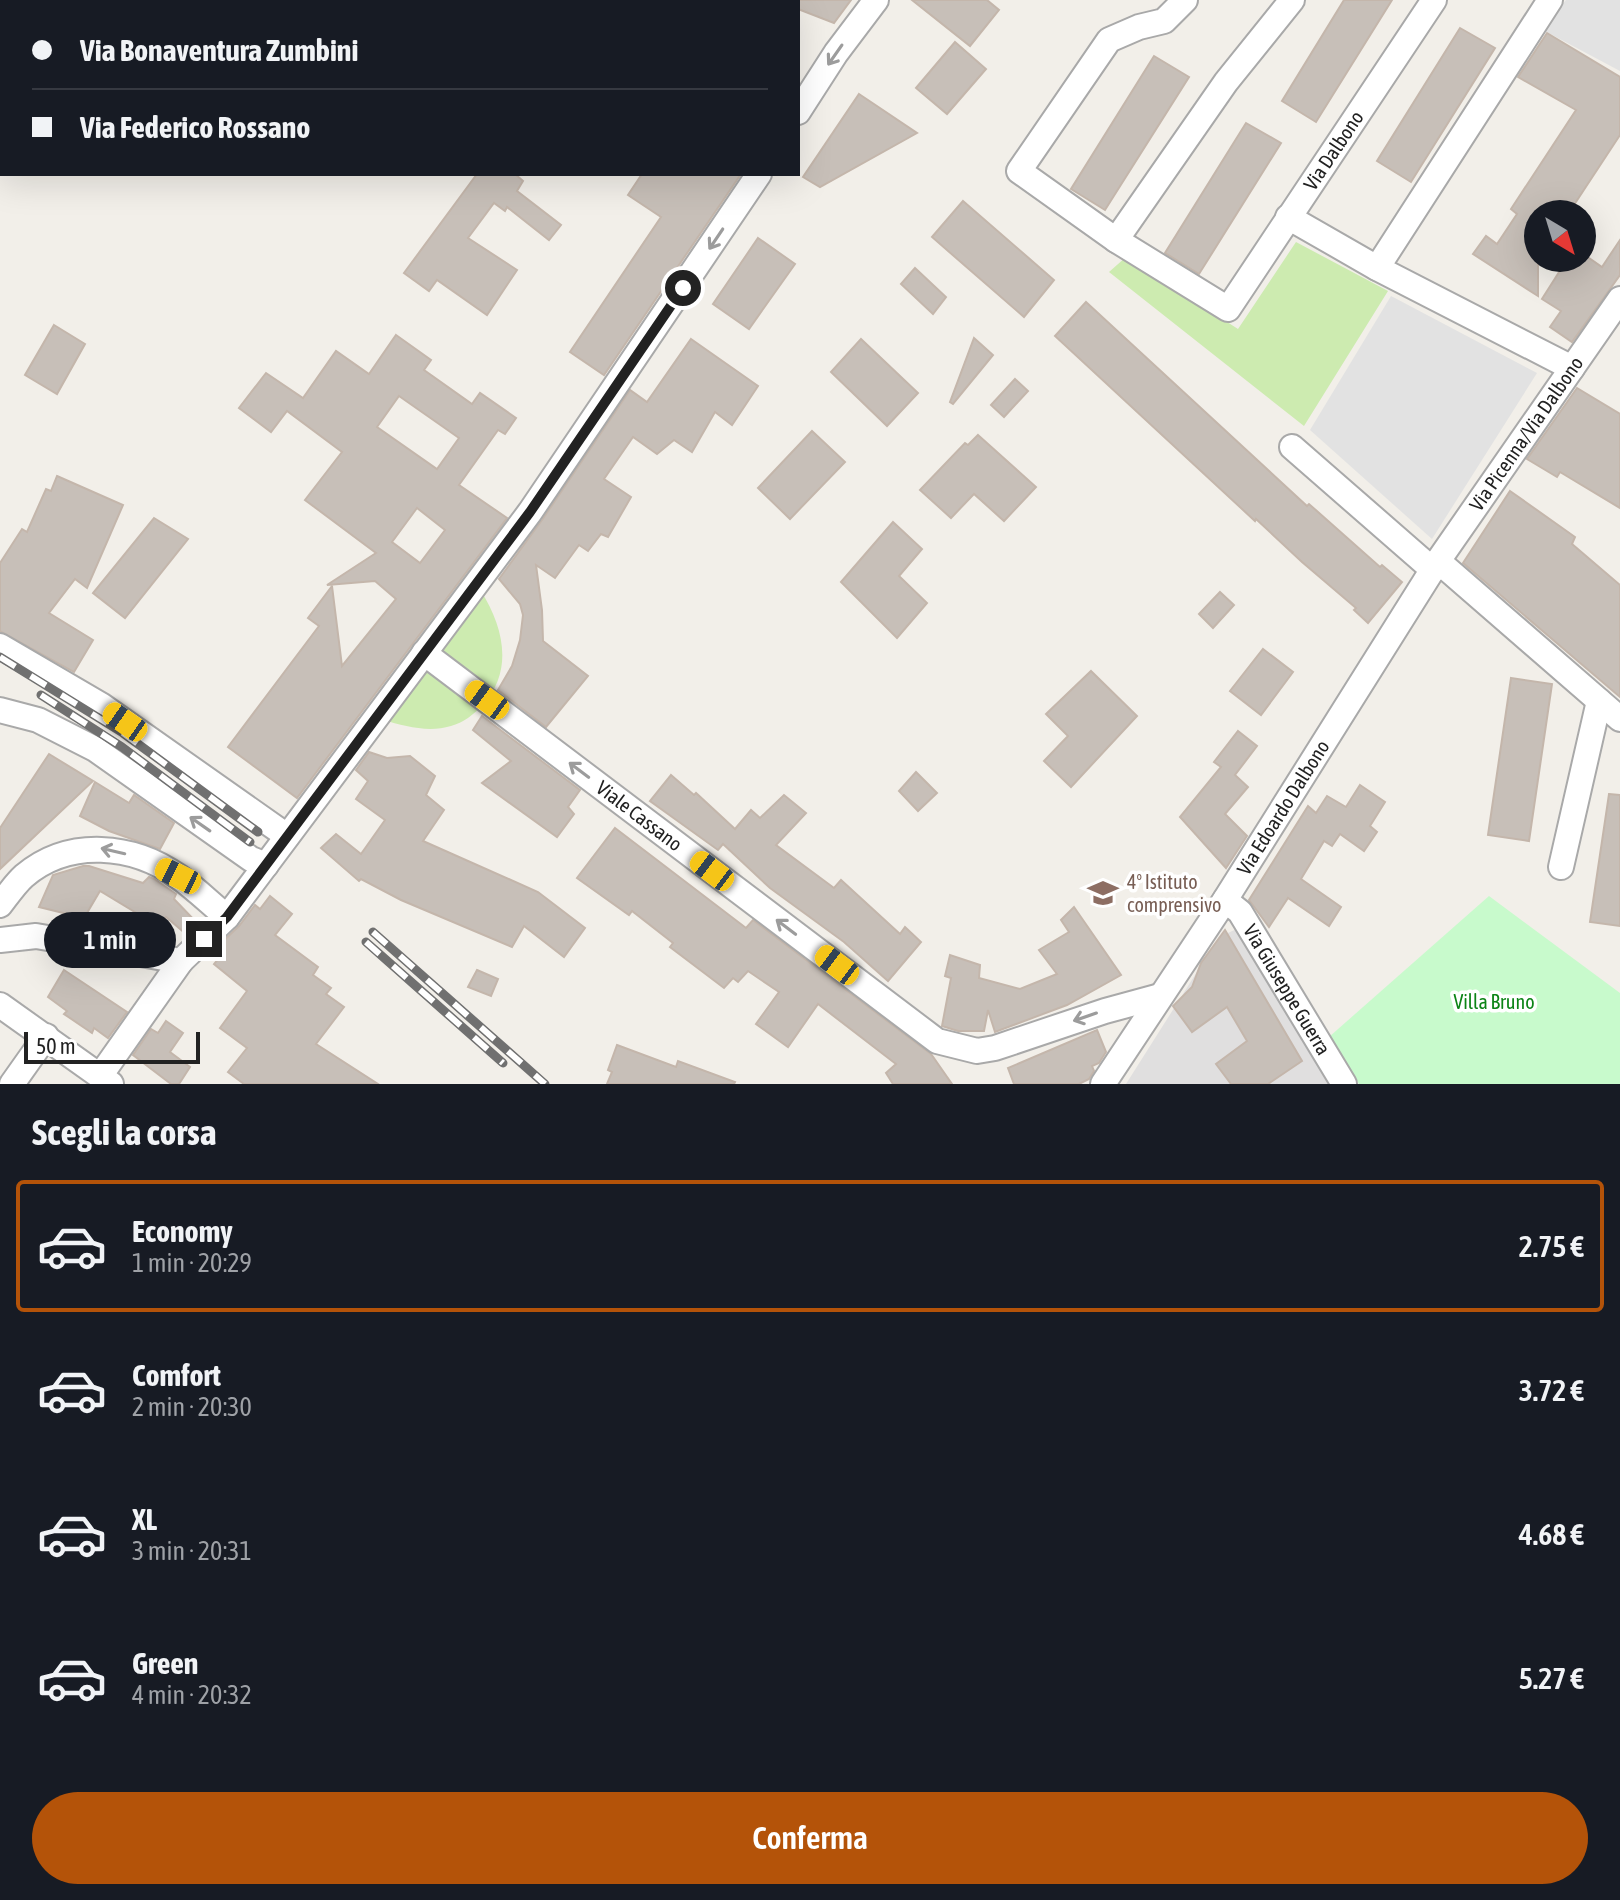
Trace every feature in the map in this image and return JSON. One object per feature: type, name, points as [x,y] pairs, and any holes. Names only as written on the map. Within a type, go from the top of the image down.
[{"type":"street","points":[[800,109],[836,53],[876,0]]},
{"type":"street","points":[[1185,0],[1164,21],[1139,27],[1109,40],[1019,171],[1116,240],[1226,82],[1292,0]]},
{"type":"street","name":"Via Dalbono","points":[[1116,240],[1228,309],[1434,0]]},
{"type":"street","points":[[1377,268],[1550,0]]},
{"type":"street","points":[[0,1005],[105,1080],[181,961],[227,917],[530,512],[758,176]]},
{"type":"street","points":[[1288,217],[1377,268],[1572,368]]},
{"type":"street","name":"Via Picenna/Via Dalbono","points":[[1436,565],[1620,299]]},
{"type":"street","points":[[1292,447],[1620,719]]},
{"type":"street","name":"Via Edoardo Dalbono","points":[[1103,1084],[1225,900],[1436,565]]},
{"type":"street","points":[[0,646],[101,705],[287,836]]},
{"type":"street","name":"Viale Cassano","points":[[424,653],[937,1041],[977,1051],[995,1048],[1160,996]]},
{"type":"street","points":[[1561,867],[1599,701]]},
{"type":"street","points":[[0,710],[38,720],[95,749],[251,859],[266,865]]},
{"type":"street","points":[[0,905],[24,876],[68,851],[102,848],[145,860],[178,876],[227,917]]},
{"type":"street","name":"Via Giuseppe Guerra","points":[[1225,900],[1240,912],[1344,1084]]},
{"type":"street","points":[[0,940],[36,936],[181,961]]},
{"type":"street","points":[[12,1084],[46,1036]]},
{"type":"shaded area","points":[[1566,0],[1620,0],[1620,71],[1543,30]]},
{"type":"shaded area","points":[[1391,296],[1537,373],[1432,539],[1310,430]]},
{"type":"shaded area","points":[[1239,928],[1333,1084],[1126,1084],[1219,937]]},
{"type":"green space","points":[[1296,242],[1388,291],[1304,426],[1109,272],[1126,257],[1238,329]]},
{"type":"green space","points":[[481,591],[495,620],[502,649],[499,678],[492,693],[472,715],[455,725],[417,728],[383,720]]},
{"type":"green space","name":"Villa Bruno","points":[[1489,896],[1620,993],[1620,1084],[1359,1084],[1329,1037]]},
{"type":"building","points":[[800,0],[851,0],[834,23],[800,10]]},
{"type":"building","points":[[912,0],[987,0],[999,10],[970,46]]},
{"type":"building","points":[[1344,0],[1392,0],[1316,122],[1282,101]]},
{"type":"building","points":[[1460,28],[1495,48],[1411,182],[1377,161]]},
{"type":"building","points":[[1547,33],[1620,77],[1620,135],[1577,200],[1524,200],[1524,272],[1538,272],[1538,296],[1473,254],[1486,236],[1497,244],[1517,214],[1511,209],[1576,110],[1518,77]]},
{"type":"building","points":[[955,42],[986,69],[947,114],[916,88]]},
{"type":"building","points":[[1154,56],[1189,77],[1105,210],[1071,189]]},
{"type":"building","points":[[859,94],[917,133],[820,187],[803,177]]},
{"type":"building","points":[[1246,123],[1281,143],[1199,274],[1165,253]]},
{"type":"building","points":[[476,176],[517,176],[523,181],[517,191],[561,225],[549,240],[507,207],[505,211],[494,203],[468,238],[517,270],[487,315],[437,280],[429,291],[404,273]]},
{"type":"building","points":[[641,176],[740,176],[604,375],[570,352],[661,217],[628,195]]},
{"type":"building","points":[[963,201],[1054,280],[1024,317],[932,237]]},
{"type":"building","points":[[758,238],[795,264],[749,329],[713,304]]},
{"type":"building","points":[[1620,240],[1620,275],[1572,342],[1550,327],[1561,311],[1542,299],[1559,272],[1596,272],[1596,263],[1602,267]]},
{"type":"building","points":[[915,268],[946,297],[933,314],[901,284]]},
{"type":"building","points":[[1086,302],[1307,506],[1309,504],[1380,567],[1382,565],[1402,582],[1368,623],[1354,610],[1356,608],[1255,521],[1055,336]]},
{"type":"building","points":[[54,325],[85,344],[57,394],[25,375]]},
{"type":"building","points":[[396,335],[431,360],[424,370],[472,404],[480,393],[516,418],[505,434],[498,430],[459,485],[507,518],[297,798],[228,747],[319,626],[308,618],[332,586],[342,666],[396,599],[375,581],[327,585],[376,553],[305,500],[342,452],[287,411],[271,432],[239,408],[266,373],[303,398],[336,351],[369,374]],"holes":[[[399,396],[459,438],[437,469],[377,427]],[[417,508],[445,530],[420,563],[392,542]]]},
{"type":"building","points":[[974,338],[993,355],[953,404],[950,402]]},
{"type":"building","points":[[691,339],[758,386],[732,425],[715,412],[692,452],[674,440],[657,454],[633,437],[604,479],[631,497],[608,537],[601,534],[588,551],[579,545],[555,578],[536,565],[543,641],[588,676],[546,727],[498,690],[512,666],[523,615],[520,604],[499,579],[630,390],[647,402]]},
{"type":"building","points":[[861,339],[918,393],[887,426],[831,372]]},
{"type":"building","points":[[1015,379],[1028,391],[1004,417],[991,405]]},
{"type":"building","points":[[1577,388],[1620,414],[1620,508],[1560,472],[1557,477],[1527,459]]},
{"type":"building","points":[[812,431],[845,462],[790,519],[758,488]]},
{"type":"building","points":[[978,435],[1036,487],[1004,521],[974,494],[951,518],[920,490],[965,443],[968,445]]},
{"type":"building","points":[[57,476],[123,505],[87,588],[75,579],[49,613],[93,640],[74,672],[0,631],[0,563],[22,529],[27,532],[46,489],[51,491]]},
{"type":"building","points":[[1510,491],[1575,537],[1572,544],[1620,585],[1620,697],[1463,563]]},
{"type":"building","points":[[154,518],[188,539],[125,618],[93,593]]},
{"type":"building","points":[[893,522],[922,549],[899,576],[927,603],[897,638],[841,582]]},
{"type":"building","points":[[1220,592],[1234,605],[1213,628],[1199,614]]},
{"type":"building","points":[[1263,649],[1293,672],[1261,715],[1230,691]]},
{"type":"building","points":[[1091,671],[1137,716],[1071,787],[1044,761],[1068,736],[1046,714]]},
{"type":"building","points":[[1511,678],[1552,684],[1529,841],[1488,835]]},
{"type":"building","points":[[482,716],[580,790],[568,807],[574,814],[557,837],[482,783],[511,761],[473,730]]},
{"type":"building","points":[[1238,731],[1257,746],[1235,775],[1248,787],[1225,814],[1247,836],[1226,868],[1180,817],[1221,767],[1214,762]]},
{"type":"building","points":[[369,752],[387,758],[410,756],[435,776],[426,795],[444,810],[423,841],[538,892],[585,928],[564,957],[524,926],[512,947],[401,900],[361,879],[359,881],[321,848],[336,834],[361,854],[385,820],[356,799],[368,781],[356,770]]},
{"type":"building","points":[[49,754],[93,781],[0,869],[0,828]]},
{"type":"building","points":[[916,772],[937,793],[918,811],[899,791]]},
{"type":"building","points":[[671,775],[735,829],[751,810],[760,818],[784,795],[806,813],[776,845],[834,888],[841,880],[900,934],[905,927],[921,942],[888,981],[844,942],[770,888],[723,844],[718,850],[650,801]]},
{"type":"building","points":[[95,782],[129,803],[134,795],[174,823],[160,849],[109,831],[80,816]]},
{"type":"building","points":[[1360,785],[1385,802],[1370,826],[1377,832],[1364,851],[1340,834],[1332,846],[1324,841],[1301,879],[1341,907],[1329,926],[1288,898],[1269,927],[1249,900],[1308,806],[1316,813],[1327,796],[1346,807]]},
{"type":"building","points":[[1609,794],[1620,795],[1620,926],[1590,922]]},
{"type":"building","points":[[615,828],[746,928],[753,920],[931,1054],[952,1084],[893,1084],[886,1073],[896,1064],[818,1004],[788,1047],[756,1024],[779,992],[748,971],[738,982],[733,978],[724,988],[670,947],[673,943],[632,911],[629,915],[577,878]]},
{"type":"building","points":[[83,866],[143,883],[149,877],[154,879],[176,894],[174,899],[198,924],[187,935],[166,917],[158,926],[100,891],[84,918],[39,907],[53,875]]},
{"type":"building","points":[[270,896],[292,914],[275,935],[318,967],[313,975],[331,988],[326,994],[344,1007],[316,1044],[378,1084],[244,1084],[228,1072],[247,1048],[220,1028],[247,991],[214,964],[225,951],[218,946],[255,905],[260,909]]},
{"type":"building","points":[[1074,907],[1121,975],[1067,1005],[995,1032],[988,1010],[984,1031],[958,1031],[942,1026],[951,978],[945,976],[950,955],[980,965],[979,978],[1020,989],[1057,974],[1039,950],[1069,932],[1061,920]]},
{"type":"building","points":[[1225,930],[1302,1061],[1268,1084],[1231,1084],[1216,1064],[1247,1041],[1227,1007],[1192,1032],[1173,1006],[1192,987],[1201,963]]},
{"type":"building","points":[[64,970],[127,1012],[108,1038],[94,1028],[92,1033],[64,1014],[67,1011],[48,997]]},
{"type":"building","points":[[477,970],[498,979],[491,996],[468,987]]},
{"type":"building","points":[[166,1021],[183,1033],[170,1052],[190,1067],[179,1084],[171,1084],[133,1055],[151,1029],[158,1033]]},
{"type":"building","points":[[1097,1030],[1106,1052],[1099,1063],[1092,1066],[1094,1071],[1089,1079],[1079,1084],[1014,1084],[1008,1068]]},
{"type":"building","points":[[617,1045],[676,1067],[678,1061],[735,1082],[607,1084],[612,1072],[608,1070]]},
{"type":"railway","points":[[0,657],[123,733],[258,832]]},
{"type":"railway","points":[[41,695],[122,747],[250,842]]},
{"type":"railway","points":[[373,932],[545,1084]]},
{"type":"railway","points":[[366,942],[503,1063]]},
{"type":"place","name":"4° Istituto comprensivo","points":[[1103,893]]},
{"type":"route","points":[[204,939],[227,917],[530,512],[683,288]]}]
